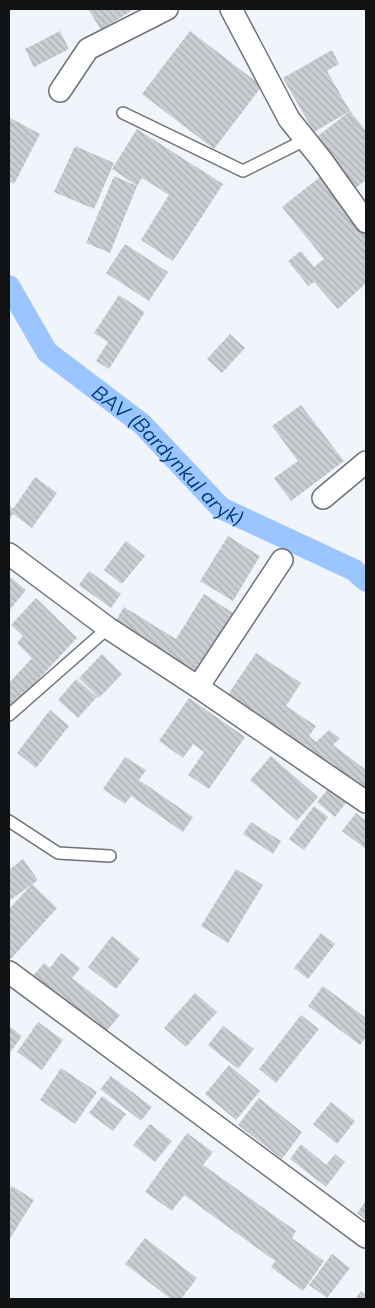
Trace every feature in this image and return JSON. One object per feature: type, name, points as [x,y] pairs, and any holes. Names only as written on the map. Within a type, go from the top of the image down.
[{"type":"street","points":[[60,91],[88,49],[167,9]]},
{"type":"street","points":[[231,9],[289,119],[321,158],[366,222]]},
{"type":"street","points":[[323,498],[366,462]]},
{"type":"street","points":[[9,554],[108,628],[198,686],[366,802]]},
{"type":"street","points":[[198,686],[282,560]]},
{"type":"street","points":[[9,972],[366,1237]]},
{"type":"lane","points":[[123,113],[243,171],[306,140]]},
{"type":"lane","points":[[9,715],[108,628]]},
{"type":"lane","points":[[9,821],[58,853],[110,856]]},
{"type":"building","points":[[88,9],[129,9],[131,11],[101,30]]},
{"type":"building","points":[[60,31],[69,49],[34,67],[25,49]]},
{"type":"building","points":[[190,31],[262,86],[214,149],[142,94]]},
{"type":"building","points":[[332,50],[339,64],[327,71],[350,111],[314,132],[283,78]]},
{"type":"building","points":[[350,111],[366,131],[366,180],[354,189],[314,139]]},
{"type":"building","points":[[10,118],[40,134],[14,184],[9,181]]},
{"type":"building","points":[[137,129],[223,184],[173,261],[141,240],[169,195],[142,178],[137,186],[112,169]]},
{"type":"building","points":[[75,146],[114,163],[94,209],[54,192]]},
{"type":"building","points":[[114,176],[137,186],[110,253],[86,243]]},
{"type":"building","points":[[320,177],[366,234],[366,283],[338,309],[314,282],[308,286],[288,261],[301,251],[314,267],[324,259],[282,207]]},
{"type":"building","points":[[125,244],[168,272],[149,301],[106,273]]},
{"type":"building","points":[[119,295],[145,312],[109,369],[96,361],[108,342],[94,333]]},
{"type":"building","points":[[230,334],[245,348],[222,373],[207,359]]},
{"type":"building","points":[[301,405],[344,461],[291,501],[274,478],[298,461],[272,426]]},
{"type":"building","points":[[35,477],[57,493],[32,528],[13,514],[9,520],[9,505],[13,509]]},
{"type":"building","points":[[228,536],[260,556],[233,601],[200,581]]},
{"type":"building","points":[[126,541],[145,556],[122,584],[104,570]]},
{"type":"building","points":[[89,571],[121,594],[111,608],[79,585]]},
{"type":"building","points":[[9,576],[26,590],[9,611]]},
{"type":"building","points":[[204,594],[239,617],[202,676],[115,622],[124,607],[176,639]]},
{"type":"building","points":[[36,598],[77,638],[9,711],[9,683],[32,658],[17,643],[23,636],[11,625]]},
{"type":"building","points":[[256,653],[301,683],[286,706],[316,726],[309,736],[316,742],[329,730],[340,738],[333,745],[365,769],[366,766],[366,792],[227,696]]},
{"type":"building","points":[[102,654],[122,674],[99,698],[79,678]]},
{"type":"building","points":[[76,679],[97,697],[78,718],[58,700]]},
{"type":"building","points":[[189,698],[245,737],[209,789],[188,775],[204,752],[193,744],[183,758],[159,741]]},
{"type":"building","points":[[50,710],[69,726],[36,768],[17,753]]},
{"type":"building","points":[[271,756],[318,797],[297,821],[250,780]]},
{"type":"building","points":[[125,757],[146,770],[139,780],[193,817],[183,832],[131,796],[125,804],[103,789]]},
{"type":"building","points":[[329,788],[346,803],[335,817],[317,802]]},
{"type":"building","points":[[314,806],[328,817],[304,850],[289,839]]},
{"type":"building","points":[[356,813],[366,821],[366,849],[342,831]]},
{"type":"building","points":[[251,822],[281,841],[273,854],[243,834]]},
{"type":"building","points":[[23,859],[38,880],[9,901],[9,870]]},
{"type":"building","points":[[236,869],[263,885],[228,943],[201,926]]},
{"type":"building","points":[[32,884],[57,908],[9,961],[9,909]]},
{"type":"building","points":[[321,933],[335,944],[308,979],[294,968]]},
{"type":"building","points":[[112,936],[140,959],[116,989],[88,967]]},
{"type":"building","points":[[61,953],[80,968],[72,978],[120,1015],[106,1032],[33,976],[44,963],[50,968]]},
{"type":"building","points":[[323,986],[366,1018],[366,1037],[360,1045],[308,1006]]},
{"type":"building","points":[[195,993],[217,1012],[186,1047],[164,1028]]},
{"type":"building","points":[[301,1015],[319,1029],[276,1083],[259,1069]]},
{"type":"building","points":[[38,1022],[63,1040],[42,1070],[17,1052]]},
{"type":"building","points":[[9,1026],[22,1036],[9,1054]]},
{"type":"building","points":[[223,1026],[254,1049],[238,1069],[208,1045]]},
{"type":"building","points":[[229,1065],[260,1091],[236,1120],[205,1094]]},
{"type":"building","points":[[61,1068],[97,1092],[75,1124],[40,1100]]},
{"type":"building","points":[[111,1076],[152,1107],[141,1121],[100,1089]]},
{"type":"building","points":[[102,1096],[126,1114],[113,1131],[89,1113]]},
{"type":"building","points":[[259,1098],[302,1132],[282,1159],[238,1125]]},
{"type":"building","points":[[331,1102],[355,1121],[337,1144],[313,1124]]},
{"type":"building","points":[[150,1124],[172,1141],[155,1162],[133,1145]]},
{"type":"building","points":[[187,1133],[213,1152],[203,1165],[296,1231],[292,1238],[324,1261],[303,1291],[271,1267],[275,1261],[184,1195],[172,1211],[145,1192]]},
{"type":"building","points":[[301,1144],[326,1165],[335,1154],[345,1162],[326,1187],[290,1159]]},
{"type":"building","points":[[12,1186],[34,1200],[9,1240],[9,1191]]},
{"type":"building","points":[[366,1201],[366,1220],[357,1213]]},
{"type":"building","points":[[145,1238],[197,1278],[181,1299],[171,1299],[125,1264]]},
{"type":"building","points":[[332,1254],[350,1268],[327,1298],[309,1285]]},
{"type":"building","points":[[361,1291],[366,1296],[366,1299],[355,1299]]},
{"type":"waterway","name":"BAV (Bardynkul aryk)","points":[[9,286],[47,352],[142,424],[221,508],[354,570],[366,581]]}]
